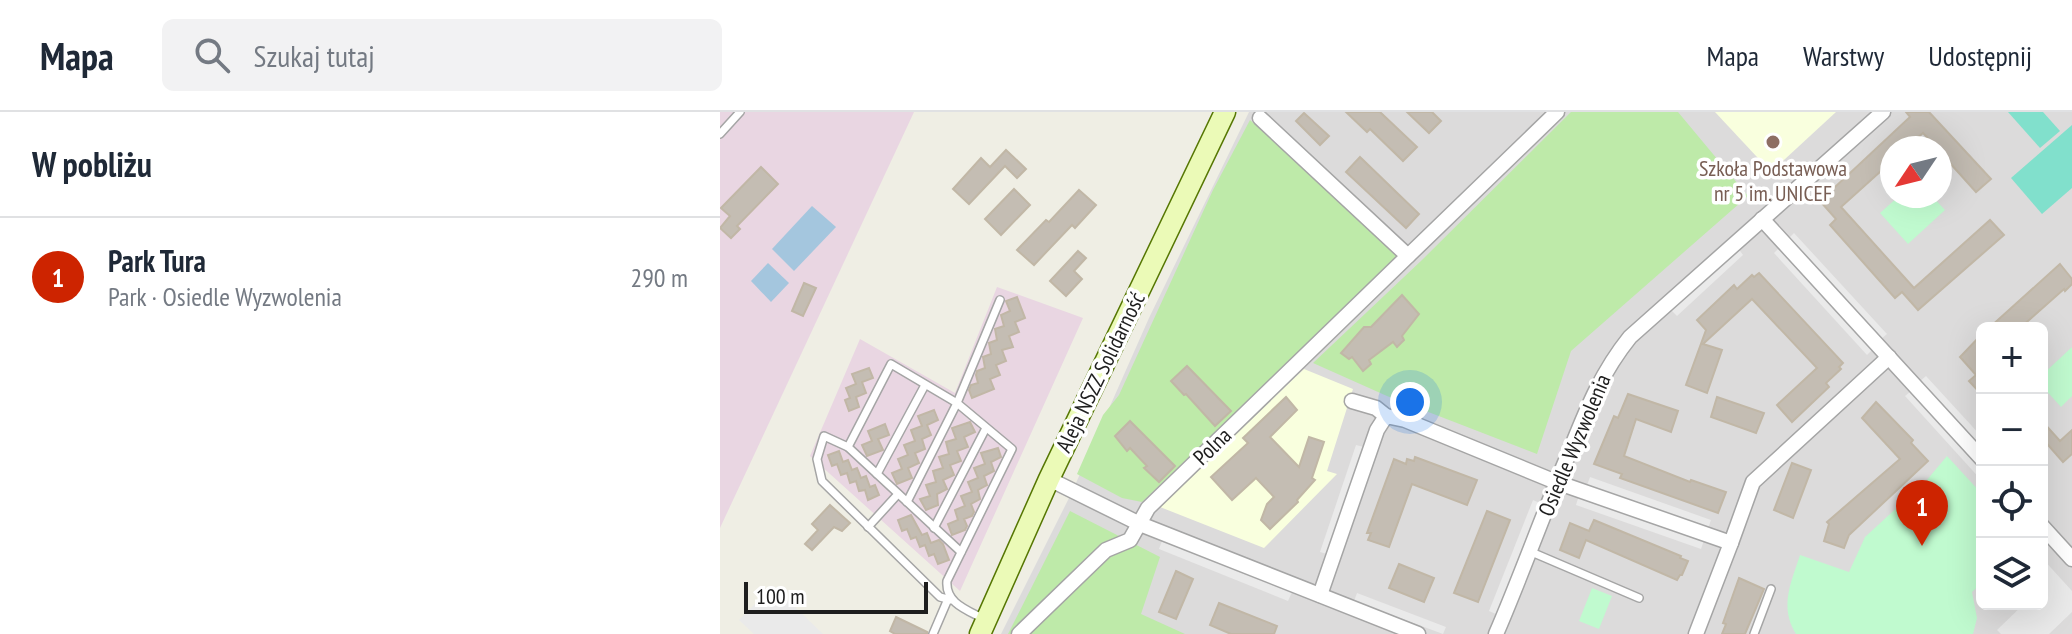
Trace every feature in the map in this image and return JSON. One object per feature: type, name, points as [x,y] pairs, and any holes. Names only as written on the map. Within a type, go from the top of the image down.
[{"type":"street","name":"Aleja NSZZ Solidarność","points":[[983,627],[1049,479],[1225,112]]},
{"type":"street","name":"Polna","points":[[1019,634],[1106,550],[1130,540],[1148,508],[1557,112]]},
{"type":"street","name":"Osiedle Wyzwolenia","points":[[1496,634],[1556,482],[1599,380],[1611,361],[1630,337],[1883,112]]},
{"type":"street","points":[[1260,118],[1408,256]]},
{"type":"street","points":[[1762,219],[1976,452]]},
{"type":"street","points":[[1696,634],[1753,482],[1889,357]]},
{"type":"street","points":[[1352,401],[1556,482],[1731,543]]},
{"type":"street","points":[[1320,595],[1377,430],[1386,416]]},
{"type":"street","points":[[1049,479],[1140,524],[1418,634]]},
{"type":"street","points":[[2048,533],[2072,559]]},
{"type":"lane","points":[[720,134],[740,112]]},
{"type":"lane","points":[[907,502],[957,403],[1000,300]]},
{"type":"lane","points":[[848,447],[891,364],[957,403],[1012,449],[947,581],[946,591],[950,600]]},
{"type":"lane","points":[[877,474],[925,385]]},
{"type":"lane","points":[[934,528],[986,428]]},
{"type":"lane","points":[[961,552],[848,447],[824,436],[817,459],[822,481],[940,597],[950,600],[983,627]]},
{"type":"lane","points":[[868,527],[898,494]]},
{"type":"lane","points":[[1529,551],[1639,598]]},
{"type":"lane","points":[[1754,634],[1771,589]]},
{"type":"lane","points":[[933,634],[950,600]]},
{"type":"shaded area","points":[[720,112],[914,112],[720,528]]},
{"type":"shaded area","points":[[1249,112],[2072,112],[2072,634],[1001,634],[1072,492],[1149,318]]},
{"type":"shaded area","name":"Szkoła Podstawowa nr 5 im. UNICEF","points":[[1715,112],[1836,112],[1771,172]]},
{"type":"shaded area","points":[[2008,112],[2043,112],[2060,131],[2040,148]]},
{"type":"shaded area","points":[[2072,125],[2072,188],[2042,214],[2011,178]]},
{"type":"shaded area","points":[[812,206],[836,227],[794,271],[772,249]]},
{"type":"shaded area","points":[[1794,233],[1887,334],[1880,340],[1788,239]]},
{"type":"shaded area","points":[[1780,247],[1873,349],[1867,355],[1774,253]]},
{"type":"shaded area","points":[[1738,248],[1743,255],[1677,316],[1671,310]]},
{"type":"shaded area","points":[[768,263],[789,283],[771,302],[751,281]]},
{"type":"shaded area","points":[[997,287],[1083,318],[960,591],[810,456],[860,339],[955,393]]},
{"type":"shaded area","points":[[1304,369],[1353,389],[1327,471],[1337,474],[1264,548],[1160,507]]},
{"type":"shaded area","points":[[1926,376],[1976,430],[1976,444],[1919,382]]},
{"type":"shaded area","points":[[1911,391],[1976,462],[1976,474],[1905,396]]},
{"type":"shaded area","points":[[1356,445],[1364,447],[1327,554],[1320,552]]},
{"type":"shaded area","points":[[1590,477],[1711,520],[1701,549],[1576,505]]},
{"type":"shaded area","points":[[1533,500],[1542,504],[1498,615],[1489,611]]},
{"type":"shaded area","points":[[1162,541],[1292,592],[1288,601],[1159,549]]},
{"type":"shaded area","points":[[2048,565],[2072,591],[2072,612],[2049,634],[2001,634],[1997,630],[2018,610],[2048,610]]},
{"type":"shaded area","points":[[773,586],[823,634],[754,634],[739,620]]},
{"type":"shaded area","points":[[1357,593],[1446,627],[1443,634],[1354,601]]},
{"type":"green space","points":[[1571,112],[1678,112],[1748,196],[1571,351],[1537,454],[1387,396],[1313,363],[1422,260]]},
{"type":"green space","points":[[1250,120],[1401,255],[1142,502],[1122,498],[1077,474],[1103,415],[1119,395],[1213,190]]},
{"type":"green space","points":[[1886,208],[1945,210],[1908,244],[1880,213]]},
{"type":"green space","points":[[2072,347],[2072,396],[2061,407],[2048,393],[2048,369]]},
{"type":"green space","points":[[1947,456],[1976,487],[1976,588],[1972,592],[1977,618],[1973,634],[1796,634],[1787,605],[1800,555],[1849,572],[1865,537],[1926,481]]},
{"type":"green space","points":[[1070,511],[1160,557],[1141,614],[1185,634],[1008,634]]},
{"type":"green space","points":[[1592,588],[1612,596],[1599,629],[1579,621]]},
{"type":"building","points":[[1346,112],[1380,112],[1417,147],[1403,161],[1370,129],[1367,132]]},
{"type":"building","points":[[1407,112],[1432,112],[1441,121],[1429,133]]},
{"type":"building","points":[[1906,112],[1929,112],[1951,136],[1926,136],[1923,133],[1920,136],[1890,136],[1910,117]]},
{"type":"building","points":[[1304,113],[1329,136],[1320,145],[1296,121]]},
{"type":"building","points":[[1952,137],[1991,179],[1976,192],[1952,165]]},
{"type":"building","points":[[1880,145],[1880,172],[1841,207],[1914,288],[1990,220],[2004,235],[1918,310],[1902,292],[1895,298],[1830,225],[1836,219],[1820,201]]},
{"type":"building","points":[[1006,150],[1026,169],[1017,178],[1005,166],[969,204],[953,189],[981,158],[990,167]]},
{"type":"building","points":[[1360,157],[1419,214],[1406,228],[1346,172]]},
{"type":"building","points":[[761,167],[778,184],[737,226],[740,229],[731,238],[720,228],[730,216],[721,208]]},
{"type":"building","points":[[1014,189],[1030,205],[1001,235],[985,219]]},
{"type":"building","points":[[1079,190],[1096,205],[1034,265],[1017,250]]},
{"type":"building","points":[[1078,251],[1086,258],[1074,271],[1082,279],[1066,296],[1050,281]]},
{"type":"building","points":[[2060,264],[2072,279],[2072,284],[2065,291],[2027,322],[1996,322]]},
{"type":"building","points":[[1759,273],[1843,363],[1826,383],[1829,387],[1792,422],[1777,405],[1817,368],[1752,299],[1703,344],[1722,350],[1707,393],[1686,385],[1706,330],[1697,320],[1734,285],[1737,289],[1752,275],[1754,277]]},
{"type":"building","points":[[804,283],[816,288],[803,316],[792,311]]},
{"type":"building","points":[[1402,295],[1419,314],[1402,336],[1404,340],[1397,347],[1393,342],[1369,360],[1371,364],[1363,371],[1352,357],[1349,359],[1341,353],[1364,327],[1371,327]]},
{"type":"building","points":[[1017,297],[1025,318],[1015,322],[1019,332],[1009,336],[1013,347],[1002,350],[1006,361],[996,365],[1000,375],[990,379],[994,389],[972,398],[969,390],[971,385],[978,383],[977,371],[985,368],[983,357],[991,354],[989,343],[997,340],[995,329],[1004,326],[1001,315],[1010,311],[1006,301]]},
{"type":"building","points":[[1976,340],[1976,375],[1960,357]]},
{"type":"building","points":[[1187,366],[1231,411],[1215,426],[1171,381]]},
{"type":"building","points":[[869,368],[873,378],[862,382],[866,393],[856,397],[859,407],[849,411],[845,400],[850,398],[846,388],[856,384],[852,374]]},
{"type":"building","points":[[1976,375],[1976,389],[1969,381]]},
{"type":"building","points":[[1628,394],[1678,411],[1671,432],[1636,419],[1624,456],[1690,482],[1726,492],[1718,513],[1620,478],[1622,474],[1594,464],[1614,416],[1618,418]]},
{"type":"building","points":[[1286,397],[1297,410],[1270,437],[1299,467],[1309,437],[1324,442],[1312,478],[1315,480],[1270,529],[1261,520],[1267,504],[1274,497],[1256,478],[1232,500],[1211,477],[1248,443],[1243,438]]},
{"type":"building","points":[[1717,397],[1764,413],[1756,433],[1711,417]]},
{"type":"building","points":[[1876,402],[1913,440],[1911,443],[1928,461],[1849,535],[1844,548],[1824,541],[1827,522],[1900,459],[1862,418]]},
{"type":"building","points":[[934,410],[938,420],[927,425],[931,435],[922,439],[925,449],[915,453],[919,463],[908,468],[912,478],[897,484],[892,473],[902,469],[898,459],[908,455],[904,445],[915,441],[911,430],[922,426],[918,416]]},
{"type":"building","points":[[1130,421],[1175,466],[1159,482],[1130,448],[1127,451],[1115,436]]},
{"type":"building","points":[[970,422],[975,432],[964,437],[968,447],[957,451],[961,461],[950,465],[954,475],[943,480],[947,489],[937,494],[938,505],[926,510],[920,499],[930,496],[926,485],[936,482],[933,471],[943,468],[939,457],[949,454],[946,442],[956,439],[952,428]]},
{"type":"building","points":[[885,424],[889,435],[878,439],[883,450],[867,456],[862,445],[872,441],[868,431]]},
{"type":"building","points":[[2048,428],[2060,441],[2072,430],[2072,454],[2063,462],[2048,445]]},
{"type":"building","points":[[998,448],[1001,457],[991,462],[994,471],[984,476],[987,485],[978,490],[980,499],[971,504],[974,512],[964,519],[965,530],[952,535],[948,524],[958,520],[955,510],[965,506],[961,496],[972,492],[968,482],[978,478],[974,468],[985,464],[981,453]]},
{"type":"building","points":[[839,451],[843,462],[848,460],[852,470],[857,468],[861,478],[866,476],[870,487],[875,485],[879,495],[868,500],[865,490],[859,491],[856,481],[850,483],[847,473],[841,475],[837,464],[832,466],[828,455]]},
{"type":"building","points":[[1415,457],[1477,480],[1467,505],[1412,484],[1389,547],[1368,540],[1371,533],[1367,533],[1394,459],[1406,464],[1407,459],[1414,461]]},
{"type":"building","points":[[1792,463],[1811,470],[1793,518],[1774,510]]},
{"type":"building","points":[[830,505],[850,523],[842,531],[834,527],[812,550],[805,544],[818,530],[812,524]]},
{"type":"building","points":[[1487,511],[1510,520],[1478,602],[1454,593]]},
{"type":"building","points":[[911,515],[922,535],[927,533],[931,543],[939,540],[943,544],[949,560],[938,564],[934,554],[929,556],[925,545],[920,547],[916,537],[911,539],[907,529],[902,531],[898,520]]},
{"type":"building","points":[[1594,520],[1681,556],[1688,561],[1682,575],[1677,580],[1586,540],[1579,558],[1560,550],[1570,523],[1589,531]]},
{"type":"building","points":[[1399,564],[1434,578],[1424,602],[1389,588]]},
{"type":"building","points":[[1176,571],[1193,579],[1176,619],[1159,612]]},
{"type":"building","points":[[1739,578],[1764,589],[1745,634],[1722,634],[1726,624],[1723,623]]},
{"type":"building","points":[[1219,603],[1277,626],[1274,634],[1231,634],[1210,625]]},
{"type":"building","points":[[896,617],[927,634],[895,634],[890,631]]},
{"type":"place","name":"Szkoła Podstawowa nr 5 im. UNICEF","points":[[1773,142]]},
{"type":"place","name":"Park Tura","points":[[1922,546]]}]
